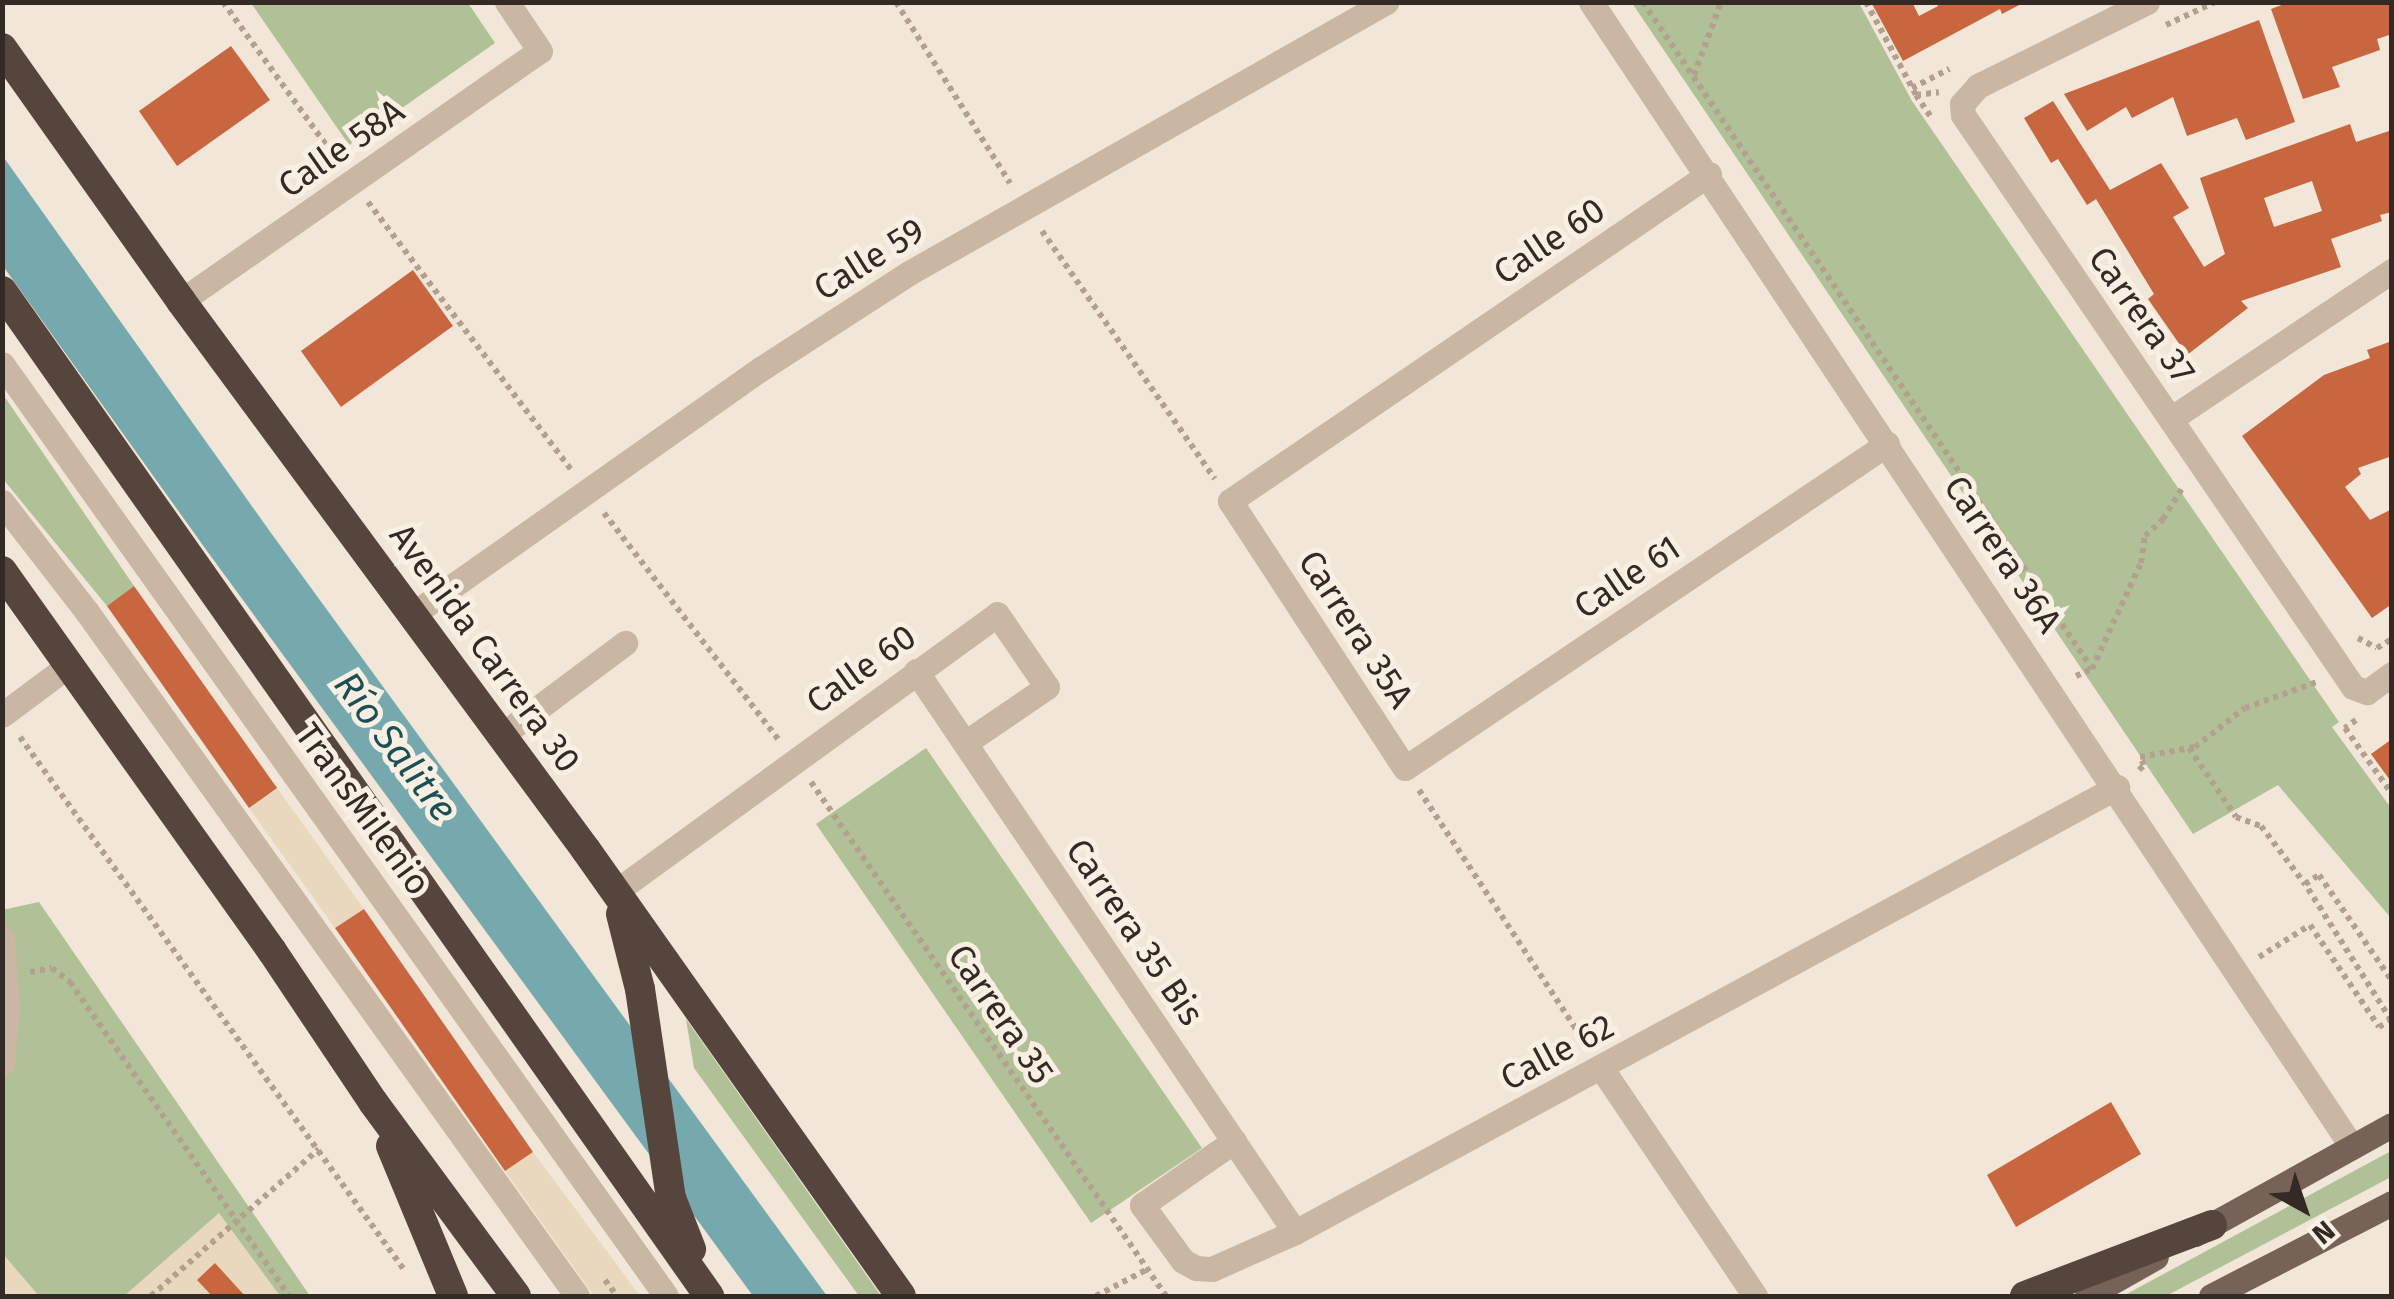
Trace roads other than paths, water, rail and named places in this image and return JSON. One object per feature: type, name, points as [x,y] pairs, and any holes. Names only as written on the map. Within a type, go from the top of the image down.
[{"type":"highway","name":"Avenida Carrera 30","points":[[2,48],[502,735],[901,1296]]},
{"type":"highway","points":[[2,291],[712,1296]]},
{"type":"highway","points":[[2,571],[373,1102],[516,1296]]},
{"type":"highway","points":[[614,892],[640,989],[672,1202],[712,1296]]},
{"type":"highway","points":[[373,1102],[453,1296]]},
{"type":"highway","points":[[2025,1296],[2212,1225]]},
{"type":"main road","points":[[2086,1296],[2392,1125]]},
{"type":"main road","points":[[2211,1296],[2392,1203]]},
{"type":"street","name":"Calle 58A","points":[[182,300],[540,51],[506,2]]},
{"type":"street","name":"Calle 59","points":[[413,614],[852,310],[1025,206],[1386,2]]},
{"type":"street","name":"Carrera 36A","points":[[1591,2],[1709,174],[2352,1147]]},
{"type":"street","name":"Carrera 37","points":[[2147,2],[1978,86],[1962,104],[1968,128],[2358,692],[2367,692],[2392,674]]},
{"type":"street","name":"Calle 60","points":[[1230,501],[1709,174]]},
{"type":"street","points":[[2172,418],[2392,270]]},
{"type":"street","name":"TransMilenio","points":[[2,364],[666,1296]]},
{"type":"street","name":"Calle 61","points":[[1405,768],[1888,444]]},
{"type":"street","name":"Carrera 35A","points":[[1230,501],[1405,768]]},
{"type":"street","points":[[2,502],[87,612],[576,1296]]},
{"type":"street","name":"Calle 60","points":[[614,892],[996,614],[1047,687],[965,743]]},
{"type":"street","points":[[502,735],[626,643]]},
{"type":"street","points":[[3,715],[69,665]]},
{"type":"street","name":"Carrera 35 Bis","points":[[916,672],[1295,1232]]},
{"type":"street","name":"Calle 62","points":[[1234,1142],[1142,1205],[1178,1254],[1196,1268],[1212,1269],[1295,1232],[2117,788]]},
{"type":"street","points":[[2,937],[6,990],[2,1064]]},
{"type":"street","points":[[1602,1069],[1755,1296]]},
{"type":"water","name":"Río Salitre","points":[[2,155],[271,533],[827,1296],[753,1296],[207,551],[3,266]]}]
